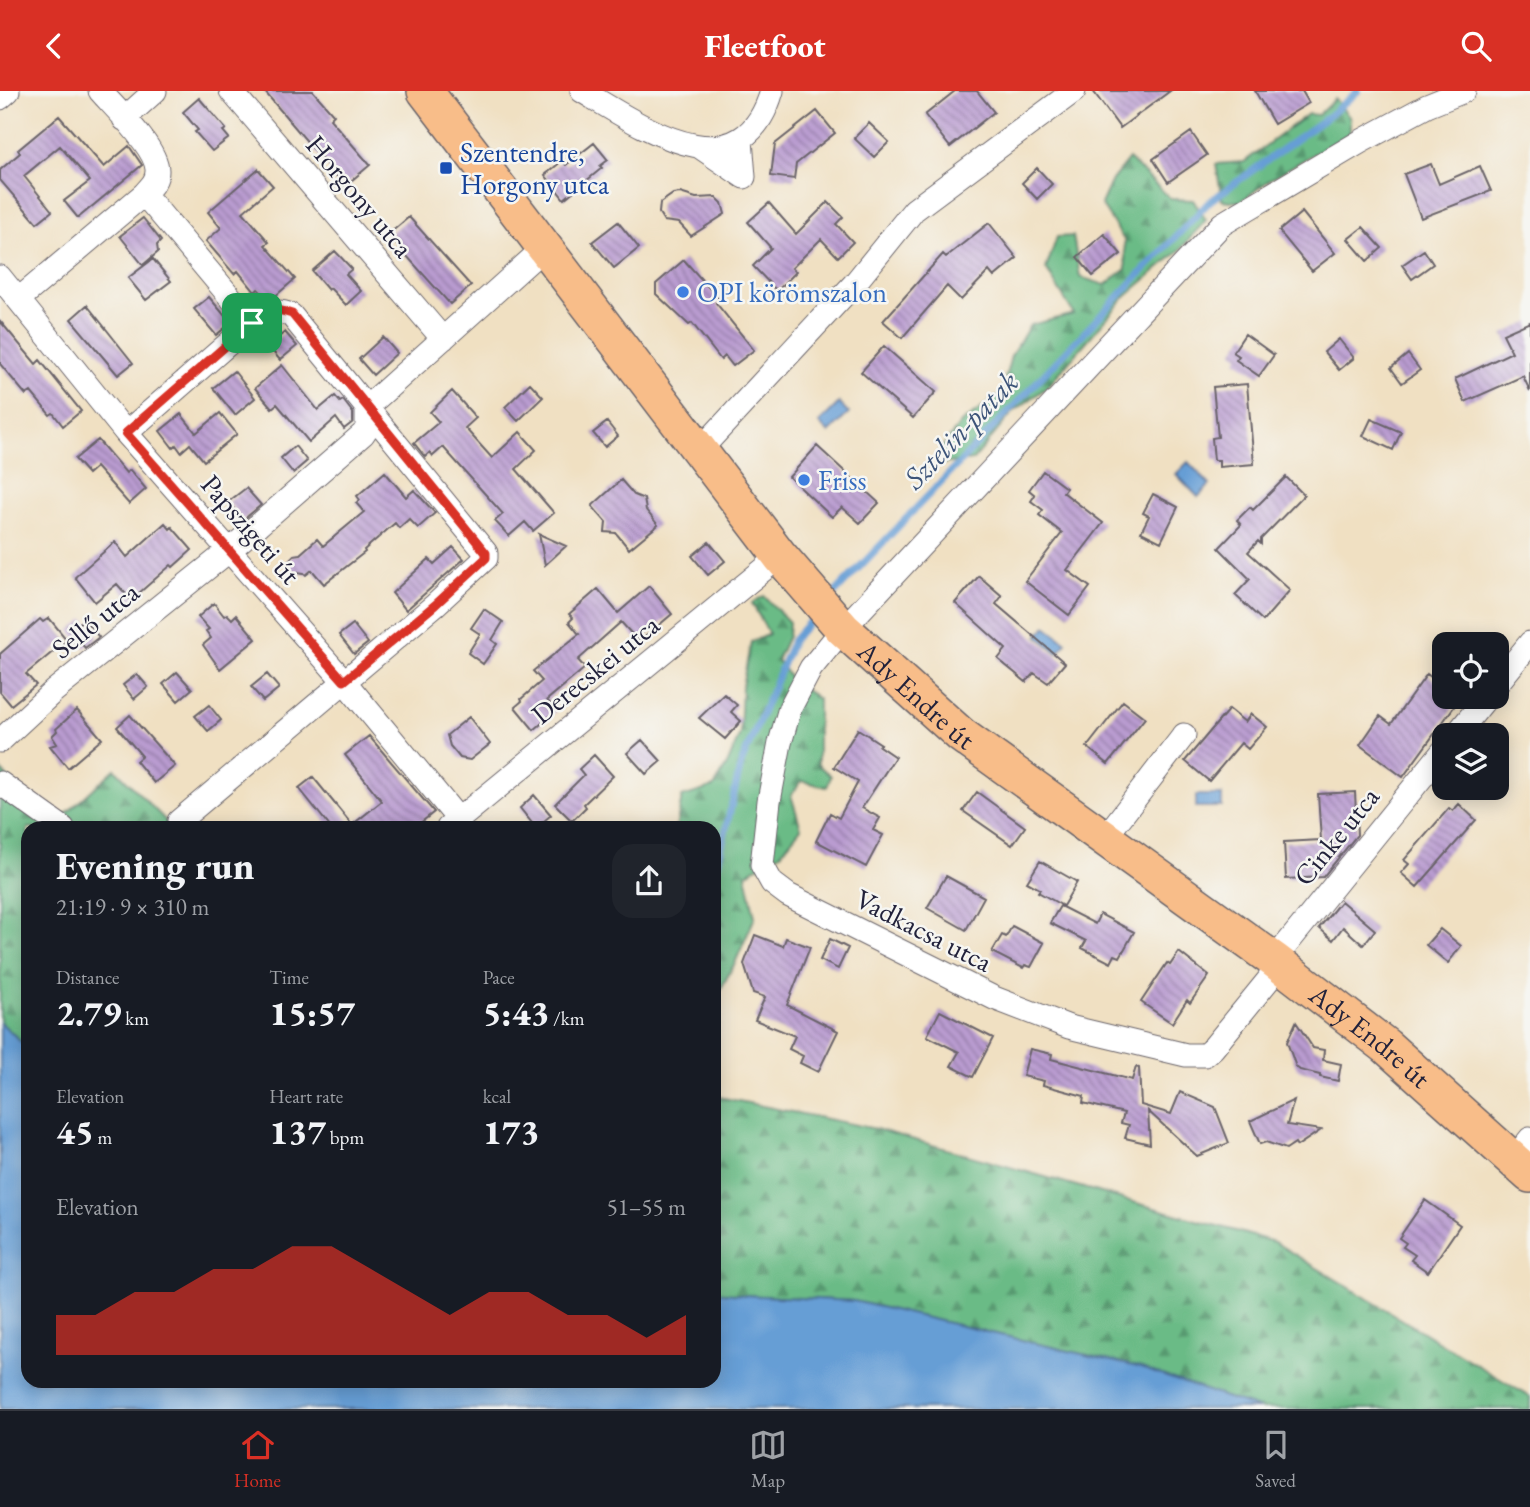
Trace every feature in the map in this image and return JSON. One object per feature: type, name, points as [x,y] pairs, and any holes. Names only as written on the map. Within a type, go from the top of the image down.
[{"type":"main road","name":"Ady Endre út","points":[[425,91],[780,556],[839,624],[961,735],[1274,960],[1525,1158]]},
{"type":"street","points":[[0,98],[8,91]]},
{"type":"street","points":[[19,299],[155,182],[157,164],[151,151],[100,91]]},
{"type":"street","points":[[124,119],[155,91]]},
{"type":"street","name":"Horgony utca","points":[[231,91],[443,339]]},
{"type":"street","points":[[582,91],[659,135],[700,147],[725,147],[741,140],[763,116],[772,91]]},
{"type":"street","points":[[699,451],[855,283],[914,210],[1074,91]]},
{"type":"street","name":"Vadkacsa utca","points":[[1274,960],[1270,978],[1205,1055],[1186,1055],[1069,1027],[994,998],[788,895],[772,883],[762,865],[769,801],[780,743],[790,708],[839,624],[1222,224],[1360,142],[1427,106],[1464,91]]},
{"type":"street","points":[[700,147],[744,177],[741,140]]},
{"type":"street","points":[[144,194],[252,323]]},
{"type":"street","points":[[231,549],[363,434],[367,428],[367,407],[545,247]]},
{"type":"street","name":"Papszigeti út","points":[[0,277],[126,433],[231,549],[344,681],[451,821]]},
{"type":"street","points":[[126,433],[252,323],[272,311],[292,314],[486,553],[486,558],[435,605],[179,821]]},
{"type":"street","name":"Sellő utca","points":[[0,741],[54,691],[231,549]]},
{"type":"street","name":"Derecskei utca","points":[[455,821],[780,556]]},
{"type":"street","points":[[1509,669],[1530,643]]},
{"type":"street","points":[[1466,723],[1477,709]]},
{"type":"street","points":[[1104,839],[1184,735]]},
{"type":"street","name":"Cinke utca","points":[[1274,960],[1432,765]]},
{"type":"street","points":[[0,783],[53,821]]},
{"type":"green space","points":[[1335,99],[1350,118],[1350,133],[1272,178],[1240,202],[1222,200],[1216,164],[1244,162],[1308,114],[1318,115]]},
{"type":"green space","points":[[1129,159],[1171,199],[1193,200],[1206,220],[1179,251],[1125,297],[1047,387],[1013,412],[973,460],[942,464],[936,455],[961,423],[1001,394],[1011,356],[1030,325],[1074,314],[1046,269],[1057,237],[1073,236],[1080,277],[1105,285],[1126,269],[1124,240],[1101,204],[1112,180]]},
{"type":"green space","points":[[764,596],[789,622],[788,636],[777,660],[792,680],[818,699],[818,765],[831,776],[827,787],[802,781],[791,795],[801,828],[781,853],[746,874],[755,917],[721,988],[721,821],[677,821],[682,797],[714,787],[740,734],[742,686],[751,642],[769,634],[752,603]]},
{"type":"green space","points":[[0,769],[37,813],[52,821],[21,821],[21,1042],[0,1022]]},
{"type":"green space","points":[[115,769],[166,821],[58,821]]},
{"type":"green space","points":[[721,1097],[876,1129],[1274,1242],[1530,1397],[1530,1409],[1260,1409],[1138,1367],[854,1301],[721,1293]]},
{"type":"water","points":[[839,403],[849,413],[829,433],[819,423]]},
{"type":"water","points":[[1188,462],[1210,485],[1198,497],[1176,474]]},
{"type":"water","points":[[1046,626],[1066,642],[1058,653],[1038,636]]},
{"type":"water","points":[[1196,795],[1222,795],[1222,807],[1196,807]]},
{"type":"water","points":[[0,1022],[21,1042],[21,1388],[721,1388],[721,1293],[854,1301],[1138,1367],[1260,1409],[0,1409]]},
{"type":"building","points":[[264,91],[313,91],[334,115],[330,119],[370,165],[345,186]]},
{"type":"building","points":[[955,91],[977,91],[994,112],[950,147],[925,115]]},
{"type":"building","points":[[1093,91],[1170,91],[1120,128]]},
{"type":"building","points":[[1255,91],[1302,91],[1309,103],[1274,124]]},
{"type":"building","points":[[199,98],[226,129],[223,131],[229,138],[212,151],[195,132],[198,130],[183,112]]},
{"type":"building","points":[[817,111],[835,133],[796,164],[794,179],[771,176],[775,144]]},
{"type":"building","points":[[59,116],[104,167],[129,146],[142,165],[78,218],[64,201],[90,181],[60,146],[24,176],[52,211],[37,223],[0,180],[0,170],[20,153],[18,150]]},
{"type":"building","points":[[869,123],[889,142],[874,157],[854,138]]},
{"type":"building","points":[[1191,132],[1207,155],[1168,182],[1153,159]]},
{"type":"building","points":[[594,143],[608,160],[564,199],[545,175],[562,161],[566,165]]},
{"type":"building","points":[[1431,164],[1439,184],[1480,166],[1491,191],[1421,218],[1404,174]]},
{"type":"building","points":[[1037,168],[1052,184],[1037,199],[1022,183]]},
{"type":"building","points":[[258,169],[273,186],[243,212],[269,242],[265,245],[295,279],[273,298],[268,299],[258,289],[255,292],[238,271],[234,274],[206,241],[221,228],[208,212]]},
{"type":"building","points":[[680,193],[696,198],[716,197],[722,203],[725,214],[691,236],[679,223],[664,221],[659,213],[660,203],[673,194]]},
{"type":"building","points":[[828,202],[843,217],[836,224],[853,242],[838,257],[821,239],[792,268],[796,272],[777,291],[753,266],[771,248],[748,222],[769,203],[796,234]]},
{"type":"building","points":[[1302,212],[1335,253],[1312,271],[1279,231]]},
{"type":"building","points":[[409,217],[471,286],[450,304],[397,245],[399,243],[390,233]]},
{"type":"building","points":[[143,218],[161,241],[157,245],[158,252],[143,265],[120,236]]},
{"type":"building","points":[[618,222],[639,248],[614,268],[592,242]]},
{"type":"building","points":[[989,223],[1017,258],[994,277],[989,271],[961,300],[947,286],[902,338],[883,321],[943,254],[946,257]]},
{"type":"building","points":[[1363,227],[1382,248],[1367,261],[1348,239]]},
{"type":"building","points":[[1104,234],[1121,254],[1093,276],[1077,257]]},
{"type":"building","points":[[1424,250],[1433,264],[1412,279],[1402,265]]},
{"type":"building","points":[[335,251],[352,269],[346,274],[361,291],[346,305],[330,288],[328,290],[312,271]]},
{"type":"building","points":[[153,259],[171,281],[146,300],[128,278]]},
{"type":"building","points":[[684,260],[720,300],[716,303],[754,350],[733,366],[725,356],[721,360],[692,323],[689,325],[656,294],[656,284]]},
{"type":"building","points":[[209,297],[231,323],[216,335],[194,309]]},
{"type":"building","points":[[87,305],[133,363],[118,375],[71,319]]},
{"type":"building","points":[[0,321],[36,364],[40,360],[81,411],[63,426],[31,392],[26,395],[0,364]]},
{"type":"building","points":[[1530,322],[1530,391],[1523,376],[1465,402],[1455,379],[1512,352],[1503,334]]},
{"type":"building","points":[[285,332],[297,346],[280,360],[268,346]]},
{"type":"building","points":[[1245,334],[1274,355],[1259,376],[1236,360],[1239,356],[1233,352]]},
{"type":"building","points":[[383,337],[397,353],[373,375],[359,359]]},
{"type":"building","points":[[1339,339],[1354,358],[1339,370],[1324,352]]},
{"type":"building","points":[[884,346],[936,392],[913,418],[861,372]]},
{"type":"building","points":[[1408,354],[1420,370],[1402,383],[1391,368]]},
{"type":"building","points":[[282,365],[318,410],[335,396],[340,402],[343,400],[353,413],[353,422],[344,429],[336,418],[309,442],[277,404],[272,408],[255,388]]},
{"type":"building","points":[[234,371],[255,398],[235,415],[213,388]]},
{"type":"building","points":[[530,383],[543,397],[518,421],[505,407]]},
{"type":"building","points":[[1247,384],[1254,464],[1219,467],[1219,460],[1214,460],[1212,438],[1218,437],[1213,387]]},
{"type":"building","points":[[452,391],[476,418],[465,428],[492,458],[520,432],[536,450],[516,469],[554,513],[533,531],[525,522],[509,536],[495,521],[503,514],[443,447],[433,456],[430,452],[425,457],[414,443],[439,422],[430,412]]},
{"type":"building","points":[[220,413],[237,434],[204,461],[190,444],[181,452],[176,445],[173,448],[160,431],[181,414],[196,433]]},
{"type":"building","points":[[1371,419],[1401,432],[1393,450],[1363,436]]},
{"type":"building","points":[[607,422],[618,436],[605,447],[593,433]]},
{"type":"building","points":[[98,440],[126,473],[130,470],[146,489],[129,504],[96,467],[88,474],[75,459]]},
{"type":"building","points":[[295,446],[307,461],[293,473],[281,458]]},
{"type":"building","points":[[817,446],[879,503],[860,523],[842,507],[832,517],[789,477]]},
{"type":"building","points":[[1043,471],[1066,488],[1063,492],[1103,523],[1067,570],[1090,587],[1069,615],[1025,581],[1062,533],[1039,515],[1043,510],[1031,501],[1035,495],[1029,490]]},
{"type":"building","points":[[385,472],[406,497],[414,490],[435,513],[418,528],[409,519],[399,528],[395,523],[364,550],[365,552],[324,584],[312,570],[306,575],[289,571],[289,560],[294,555],[300,554],[317,539],[323,546],[364,512],[356,503],[360,500],[357,496]]},
{"type":"building","points":[[1286,477],[1304,495],[1261,539],[1261,544],[1258,541],[1248,552],[1290,590],[1263,621],[1235,595],[1250,579],[1219,548],[1241,525],[1237,520],[1250,507],[1253,510]]},
{"type":"building","points":[[621,480],[634,495],[644,499],[646,510],[658,525],[629,549],[616,533],[605,532],[606,522],[592,506]]},
{"type":"building","points":[[246,488],[261,505],[243,520],[228,502]]},
{"type":"building","points":[[1153,494],[1178,507],[1161,542],[1141,532],[1149,516],[1143,513]]},
{"type":"building","points":[[165,523],[170,529],[172,527],[192,550],[131,600],[117,584],[95,602],[75,577],[115,542],[127,557]]},
{"type":"building","points":[[539,534],[566,546],[545,565]]},
{"type":"building","points":[[709,542],[725,561],[708,575],[692,556]]},
{"type":"building","points":[[453,547],[464,559],[406,610],[392,593],[429,559],[434,564]]},
{"type":"building","points":[[979,576],[1002,596],[996,604],[1065,663],[1048,683],[1034,673],[1026,682],[998,659],[1006,649],[955,603]]},
{"type":"building","points":[[649,586],[672,614],[639,642],[621,622],[578,660],[585,668],[547,700],[556,711],[534,730],[515,707],[542,681],[533,671],[579,634],[569,622],[573,618],[569,614],[598,589],[618,613]]},
{"type":"building","points":[[214,603],[224,616],[227,614],[232,619],[236,615],[256,639],[220,669],[203,645],[211,638],[206,631],[209,629],[198,617]]},
{"type":"building","points":[[484,609],[503,622],[492,640],[497,644],[483,664],[468,653],[480,634],[471,628]]},
{"type":"building","points":[[49,618],[67,640],[26,674],[36,685],[11,705],[0,692],[0,654],[40,619],[43,622]]},
{"type":"building","points":[[84,619],[99,637],[85,648],[70,631]]},
{"type":"building","points":[[353,624],[368,643],[354,654],[339,635]]},
{"type":"building","points":[[177,672],[192,689],[178,701],[163,684]]},
{"type":"building","points":[[137,674],[148,687],[134,699],[123,685]]},
{"type":"building","points":[[267,674],[279,688],[263,701],[251,687]]},
{"type":"building","points":[[1427,674],[1432,678],[1432,709],[1452,709],[1442,723],[1432,723],[1432,737],[1403,777],[1360,745],[1380,716],[1391,724]]},
{"type":"building","points":[[724,694],[737,705],[731,712],[741,721],[725,739],[699,718]]},
{"type":"building","points":[[1123,701],[1145,718],[1108,764],[1087,747]]},
{"type":"building","points":[[209,705],[221,720],[208,731],[195,716]]},
{"type":"building","points":[[1229,709],[1245,722],[1251,714],[1267,727],[1248,749],[1241,743],[1209,781],[1185,761]]},
{"type":"building","points":[[77,710],[102,739],[68,768],[50,746],[57,744],[52,736],[56,729]]},
{"type":"building","points":[[130,715],[175,766],[154,783],[136,761],[142,756],[117,727]]},
{"type":"building","points":[[469,717],[490,744],[470,760],[460,758],[450,746],[447,735]]},
{"type":"building","points":[[858,729],[895,757],[862,808],[880,818],[873,830],[883,835],[866,867],[816,841],[830,813],[839,818],[858,782],[834,767]]},
{"type":"building","points":[[369,736],[434,812],[423,821],[357,821],[382,801],[345,755]]},
{"type":"building","points":[[642,740],[661,761],[646,774],[627,753]]},
{"type":"building","points":[[594,755],[613,776],[584,804],[586,807],[572,821],[555,804],[584,775],[579,769]]},
{"type":"building","points":[[313,777],[349,821],[325,821],[299,788]]},
{"type":"building","points":[[977,792],[1025,827],[1012,845],[963,811]]},
{"type":"building","points":[[1355,792],[1357,835],[1323,877],[1286,879],[1284,842],[1321,840],[1318,794]]},
{"type":"building","points":[[534,795],[551,815],[544,821],[530,821],[520,808]]},
{"type":"building","points":[[1459,804],[1476,820],[1417,887],[1401,873],[1409,864],[1404,860],[1449,808],[1453,811]]},
{"type":"building","points":[[1040,861],[1077,882],[1063,906],[1038,892],[1040,889],[1027,882]]},
{"type":"building","points":[[946,876],[984,897],[966,930],[927,908]]},
{"type":"building","points":[[1341,901],[1375,930],[1363,945],[1343,927],[1333,940],[1319,928]]},
{"type":"building","points":[[1060,906],[1095,924],[1100,914],[1134,932],[1120,957],[1115,955],[1111,963],[1082,948],[1086,941],[1050,923]]},
{"type":"building","points":[[1012,926],[1044,943],[1031,967],[1025,965],[1023,968],[992,952],[1002,935],[1006,937]]},
{"type":"building","points":[[1440,929],[1461,946],[1448,963],[1426,945]]},
{"type":"building","points":[[755,935],[783,946],[786,938],[810,947],[787,1005],[838,1031],[818,1072],[800,1063],[803,1056],[789,1049],[795,1036],[755,1020],[765,997],[753,993],[744,964]]},
{"type":"building","points":[[830,939],[848,948],[838,969],[820,960]]},
{"type":"building","points":[[1179,952],[1209,976],[1190,1003],[1187,1000],[1172,1023],[1141,1002],[1167,963],[1170,965]]},
{"type":"building","points":[[940,1011],[993,1038],[973,1077],[951,1066],[959,1052],[927,1036]]},
{"type":"building","points":[[1296,1022],[1313,1048],[1324,1050],[1323,1060],[1341,1064],[1338,1081],[1296,1067],[1287,1042]]},
{"type":"building","points":[[1030,1049],[1052,1054],[1051,1059],[1132,1080],[1136,1067],[1139,1068],[1141,1105],[1171,1114],[1180,1092],[1215,1107],[1229,1143],[1197,1156],[1148,1111],[1150,1144],[1125,1138],[1129,1125],[1121,1123],[1124,1113],[1083,1103],[1084,1096],[1043,1085],[1044,1081],[1023,1076]]},
{"type":"building","points":[[1294,1100],[1287,1125],[1321,1130],[1297,1146],[1295,1143],[1286,1149],[1266,1142],[1260,1144],[1250,1121]]},
{"type":"building","points":[[1425,1200],[1460,1225],[1428,1272],[1411,1260],[1415,1255],[1403,1247],[1406,1243],[1399,1238]]},
{"type":"waterway","name":"Sztelin-patak","points":[[830,598],[1210,201],[1330,115],[1358,91]]},
{"type":"waterway","name":"Sztelin-patak","points":[[721,850],[741,764],[793,640],[818,612]]},
{"type":"place","name":"Szentendre, Horgony utca","points":[[446,168]]},
{"type":"place","name":"OPI körömszalon","points":[[683,292]]},
{"type":"place","name":"Friss","points":[[804,480]]},
{"type":"route","points":[[272,311],[292,314],[486,553],[486,558],[435,605],[344,681],[231,549],[126,433],[252,323],[272,311]]}]
